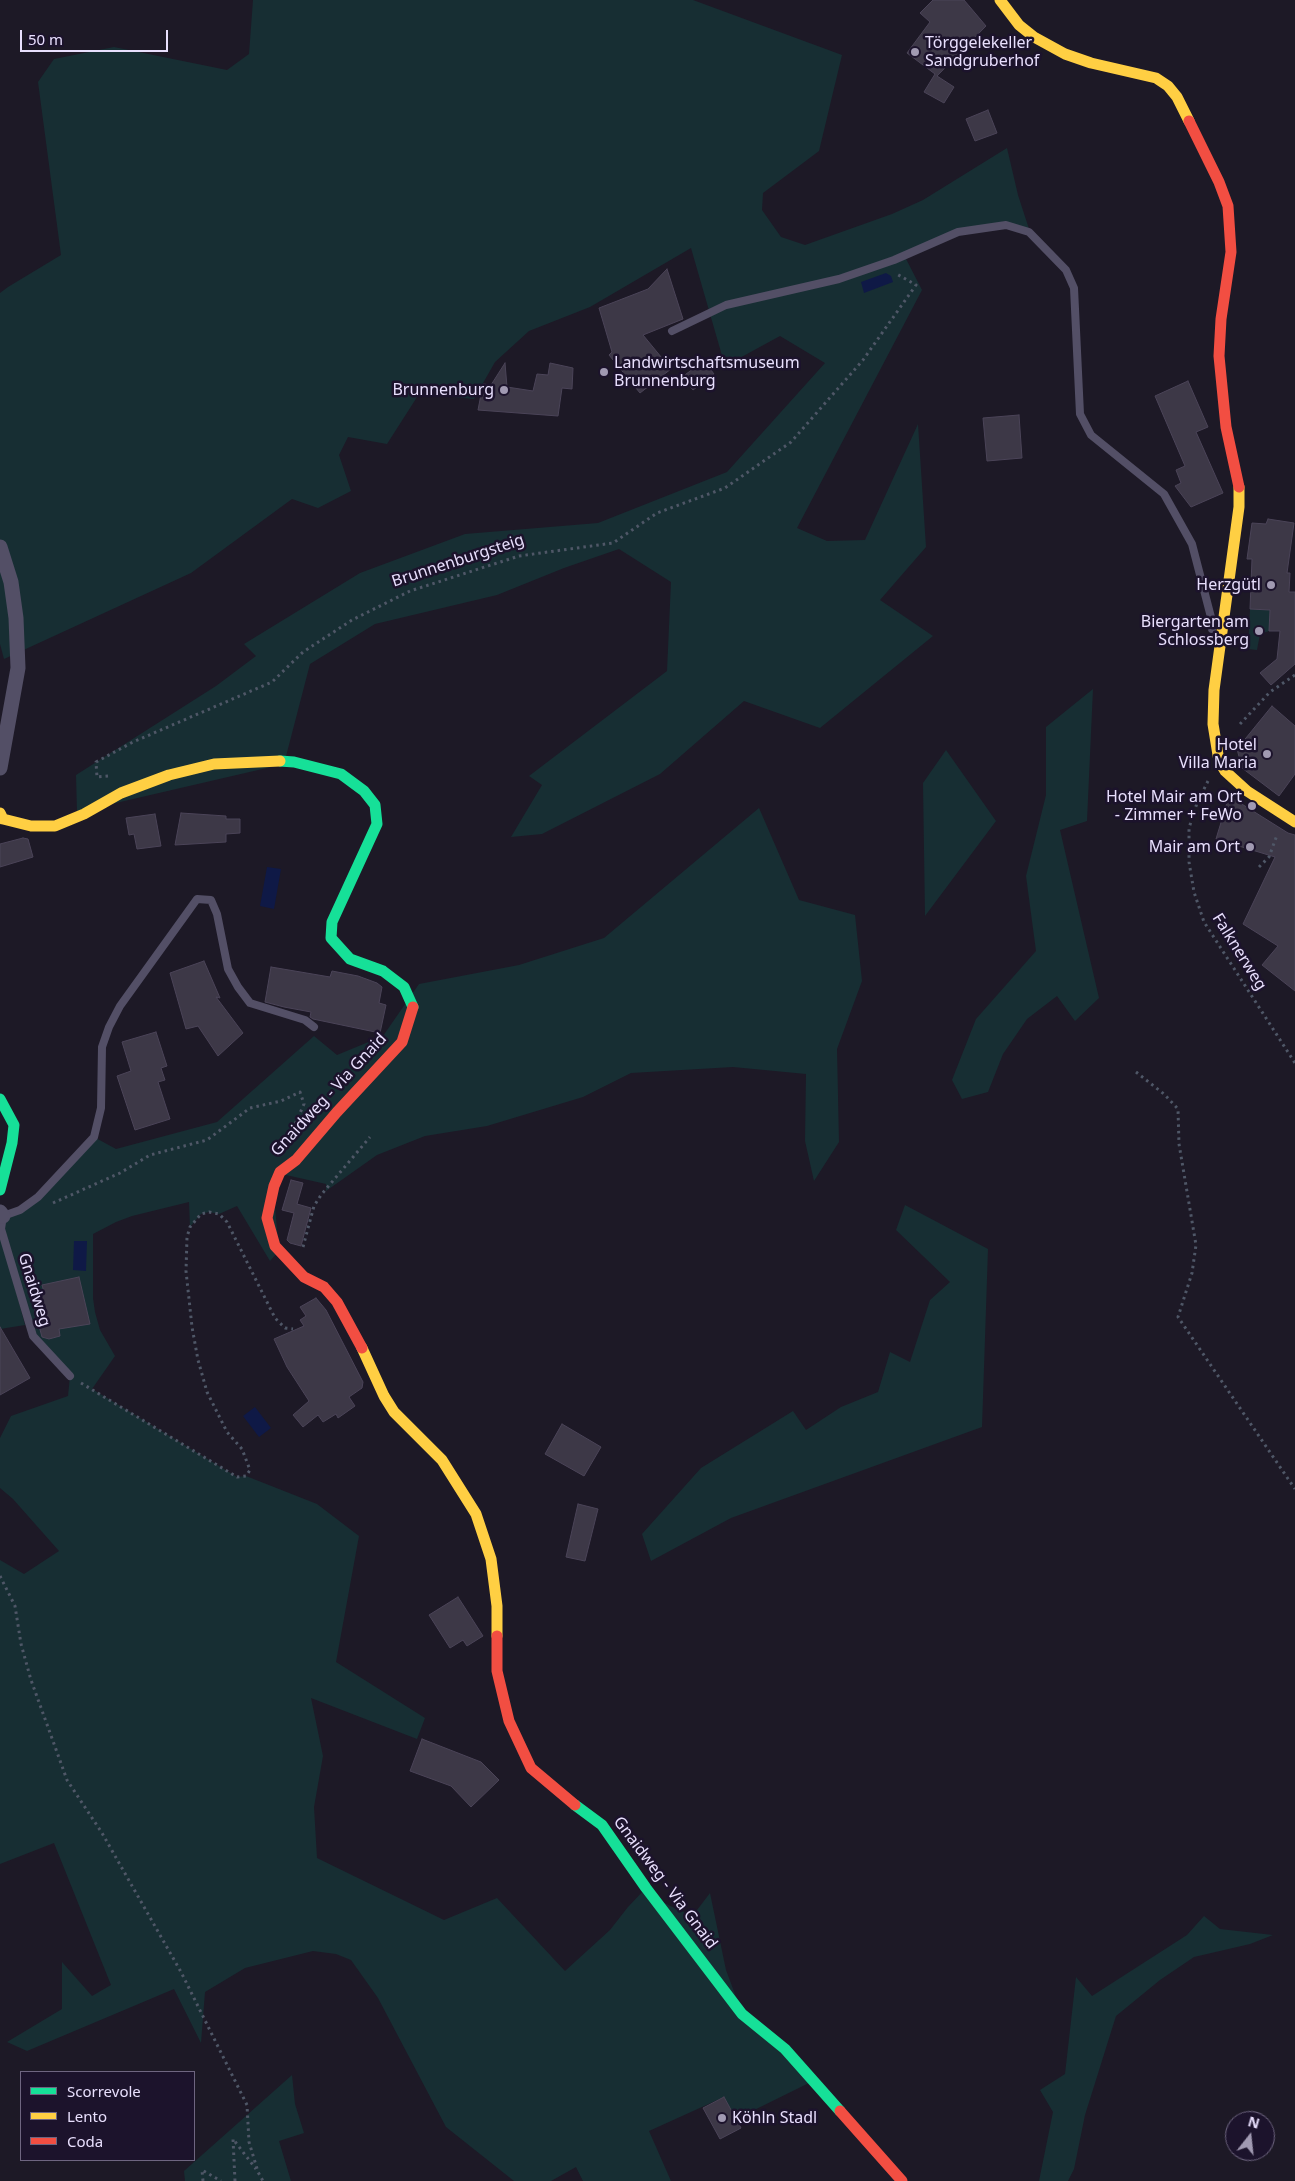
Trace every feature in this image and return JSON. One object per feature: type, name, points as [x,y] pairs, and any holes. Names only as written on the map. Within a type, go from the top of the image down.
[{"type":"street","points":[[1000,0],[1019,25],[1034,37],[1065,54],[1091,63],[1156,78],[1168,86],[1177,97],[1219,182],[1228,206],[1231,252],[1221,319],[1219,356],[1226,427],[1239,489],[1239,507],[1214,690],[1213,724],[1219,761],[1225,771],[1247,792],[1290,819]]},
{"type":"street","points":[[0,547],[10,582],[16,618],[18,668],[0,768]]},
{"type":"street","name":"Gnaidweg - Via Gnaid","points":[[0,813],[3,819],[30,826],[55,826],[84,814],[121,793],[169,775],[214,764],[275,761],[294,762],[341,774],[364,791],[375,804],[377,824],[332,922],[331,938],[350,959],[383,971],[404,987],[413,1007],[402,1042],[337,1112],[296,1160],[280,1172],[274,1186],[267,1218],[275,1246],[304,1277],[324,1287],[337,1302],[364,1352],[384,1396],[394,1412],[442,1460],[476,1514],[491,1559],[497,1606],[497,1671],[509,1721],[531,1768],[562,1796],[602,1825],[640,1880],[742,2014],[785,2050],[902,2181]]},
{"type":"street","points":[[0,1099],[14,1125],[12,1143],[0,1190]]},
{"type":"lane","points":[[672,331],[726,305],[839,279],[894,260],[958,232],[1006,225],[1029,232],[1066,270],[1074,288],[1080,414],[1091,435],[1164,494],[1192,544],[1212,621],[1212,640]]},
{"type":"lane","points":[[1211,650],[1210,678],[1214,690]]},
{"type":"lane","points":[[1,1219],[20,1210],[38,1197],[94,1137],[100,1108],[102,1047],[109,1027],[120,1006],[197,899],[211,900],[217,914],[228,969],[250,1003],[305,1020],[314,1028]]},
{"type":"lane","name":"Gnaidweg","points":[[1,1219],[33,1336],[70,1376]]},
{"type":"path","name":"Brunnenburgsteig","points":[[116,774],[97,777],[96,762],[133,742],[272,682],[303,652],[352,620],[410,591],[519,556],[613,543],[657,513],[725,488],[791,442],[863,360],[916,285],[895,275]]},
{"type":"path","points":[[1240,724],[1270,692],[1295,674]]},
{"type":"path","name":"Falknerweg","points":[[1219,761],[1197,803],[1189,828],[1189,862],[1194,892],[1204,922],[1295,1063]]},
{"type":"path","points":[[1260,867],[1269,857],[1290,819]]},
{"type":"path","points":[[1136,1072],[1164,1094],[1178,1109],[1179,1144],[1196,1246],[1192,1273],[1178,1317],[1295,1489]]},
{"type":"path","points":[[45,1207],[120,1173],[150,1155],[207,1140],[250,1108],[281,1101],[300,1092],[304,1104],[291,1132]]},
{"type":"path","points":[[304,1277],[301,1254],[314,1206],[370,1137]]},
{"type":"path","points":[[70,1376],[237,1477],[246,1476],[250,1470],[242,1449],[227,1432],[207,1392],[198,1360],[192,1327],[186,1271],[187,1237],[190,1226],[200,1214],[209,1212],[218,1214],[227,1222],[275,1318],[285,1328],[294,1329]]},
{"type":"path","points":[[0,1576],[15,1606],[21,1644],[31,1680],[67,1780],[102,1833],[172,1955],[247,2104],[249,2142],[258,2172]]},
{"type":"path","points":[[236,2181],[233,2139],[263,2181]]},
{"type":"path","points":[[203,2181],[202,2170],[221,2181]]},
{"type":"green space","points":[[253,0],[693,0],[842,55],[819,151],[763,193],[762,210],[781,237],[805,245],[892,214],[923,200],[1007,148],[1018,195],[1030,232],[1006,225],[958,232],[904,255],[922,290],[797,528],[827,541],[865,540],[918,424],[926,547],[880,600],[933,636],[820,728],[744,701],[660,774],[542,834],[511,837],[542,785],[529,776],[667,671],[671,582],[619,549],[564,568],[497,595],[375,624],[310,664],[284,764],[77,812],[76,775],[216,686],[256,656],[244,644],[360,573],[465,534],[598,523],[727,472],[825,363],[780,336],[725,366],[691,248],[590,307],[529,331],[495,362],[474,399],[419,394],[387,444],[348,437],[339,455],[351,491],[318,508],[292,499],[191,573],[4,659],[0,644],[0,293],[61,255],[38,82],[54,59],[114,47],[227,70],[249,54]]},
{"type":"green space","points":[[1250,609],[1270,610],[1269,631],[1260,634],[1257,650],[1248,649]]},
{"type":"green space","points":[[1093,689],[1087,821],[1060,830],[1099,998],[1075,1021],[1057,996],[1027,1019],[1003,1054],[988,1092],[962,1099],[952,1080],[976,1019],[1036,951],[1026,876],[1046,795],[1046,727]]},
{"type":"green space","points":[[946,750],[996,821],[925,916],[923,783]]},
{"type":"green space","points":[[759,808],[799,900],[855,915],[862,981],[837,1049],[839,1142],[814,1181],[805,1141],[806,1074],[733,1067],[631,1073],[583,1097],[487,1126],[425,1136],[377,1155],[326,1191],[326,1184],[286,1175],[273,1185],[279,1251],[270,1261],[237,1206],[219,1214],[209,1212],[201,1214],[190,1227],[189,1202],[132,1216],[93,1234],[93,1298],[95,1312],[100,1330],[115,1356],[92,1389],[237,1477],[246,1476],[317,1504],[359,1536],[336,1662],[425,1718],[417,1739],[311,1698],[323,1756],[314,1807],[317,1858],[444,1920],[497,1898],[565,1971],[610,1930],[646,1888],[655,1898],[680,1911],[694,1914],[710,1893],[726,1970],[742,2013],[813,2081],[736,2119],[724,2097],[649,2131],[671,2181],[583,2181],[576,2167],[551,2181],[514,2181],[446,2127],[378,1998],[351,1960],[336,1954],[313,1951],[245,1968],[205,1992],[201,2043],[174,1989],[27,2051],[7,2042],[62,2009],[62,1962],[92,1996],[111,1985],[54,1843],[0,1864],[0,1560],[24,1574],[59,1551],[13,1499],[0,1488],[0,1438],[11,1416],[68,1396],[70,1376],[33,1336],[1,1229],[3,1216],[20,1210],[94,1137],[116,1149],[217,1122],[314,1036],[337,1055],[383,1036],[419,984],[519,965],[604,938]]},
{"type":"green space","points":[[905,1205],[988,1249],[982,1427],[731,1518],[651,1561],[642,1534],[701,1468],[793,1411],[806,1430],[841,1407],[878,1392],[890,1352],[910,1362],[930,1300],[950,1282],[896,1230]]},
{"type":"green space","points":[[0,1231],[25,1325],[0,1329]]},
{"type":"green space","points":[[1204,1916],[1220,1929],[1273,1935],[1250,1944],[1194,1957],[1160,1980],[1116,2016],[1085,2115],[1074,2169],[1068,2181],[1039,2181],[1053,2112],[1040,2090],[1065,2074],[1076,1977],[1092,1996],[1187,1935]]},
{"type":"green space","points":[[292,2075],[295,2104],[304,2133],[279,2141],[291,2181],[185,2181],[184,2171]]},
{"type":"water","points":[[886,273],[891,276],[893,282],[864,293],[861,282]]},
{"type":"water","points":[[267,867],[281,869],[274,909],[260,906]]},
{"type":"water","points":[[74,1241],[87,1241],[86,1271],[73,1270]]},
{"type":"water","points":[[255,1407],[271,1428],[259,1437],[243,1416]]},
{"type":"building","points":[[933,0],[964,0],[986,26],[937,76],[954,87],[944,103],[924,92],[935,74],[907,53],[930,22],[920,13]]},
{"type":"building","points":[[988,110],[997,133],[975,141],[966,119]]},
{"type":"building","points":[[667,269],[683,319],[643,335],[671,369],[640,393],[609,355],[612,352],[599,308],[648,289]]},
{"type":"building","points":[[704,361],[714,374],[693,390],[682,377]]},
{"type":"building","name":"Brunnenburg","points":[[505,363],[507,387],[533,391],[537,374],[548,375],[550,363],[573,368],[572,389],[562,388],[558,416],[478,410],[483,384],[491,385]]},
{"type":"building","points":[[1188,381],[1208,427],[1196,432],[1223,493],[1191,507],[1175,486],[1181,483],[1176,470],[1185,466],[1155,396]]},
{"type":"building","points":[[1019,415],[1022,458],[987,461],[983,418]]},
{"type":"building","points":[[1268,519],[1294,523],[1287,573],[1290,573],[1289,592],[1295,592],[1295,664],[1271,685],[1260,673],[1277,659],[1280,631],[1269,631],[1270,610],[1250,609],[1252,559],[1247,559],[1252,523],[1266,524]]},
{"type":"building","points":[[1272,706],[1295,726],[1295,774],[1279,796],[1242,768],[1237,749]]},
{"type":"building","points":[[1229,796],[1288,833],[1295,835],[1295,991],[1262,965],[1278,946],[1243,924],[1275,857],[1216,839]]},
{"type":"building","points":[[181,813],[226,816],[226,819],[240,819],[240,833],[226,834],[226,842],[175,845]]},
{"type":"building","points":[[155,814],[161,846],[137,849],[134,834],[129,835],[126,818]]},
{"type":"building","points":[[23,838],[28,839],[33,857],[0,867],[0,844]]},
{"type":"building","points":[[204,961],[220,998],[216,997],[243,1033],[218,1056],[198,1026],[186,1029],[170,973]]},
{"type":"building","points":[[271,967],[330,977],[332,971],[358,976],[377,983],[382,987],[379,1003],[386,1005],[380,1033],[313,1019],[310,1017],[311,1012],[265,1002]]},
{"type":"building","points":[[156,1032],[167,1066],[161,1068],[165,1080],[158,1082],[170,1119],[135,1130],[117,1076],[131,1071],[122,1042]]},
{"type":"building","points":[[291,1180],[303,1183],[297,1204],[311,1208],[301,1246],[290,1243],[287,1240],[294,1213],[282,1210]]},
{"type":"building","points":[[79,1277],[90,1324],[59,1329],[60,1336],[49,1339],[42,1337],[31,1296],[44,1292],[42,1285]]},
{"type":"building","points":[[316,1298],[326,1310],[363,1382],[362,1388],[349,1397],[355,1406],[338,1418],[336,1414],[323,1422],[318,1415],[303,1427],[293,1415],[309,1401],[287,1367],[274,1339],[304,1326],[300,1320],[306,1316],[300,1307]]},
{"type":"building","points":[[0,1327],[30,1378],[0,1395]]},
{"type":"building","points":[[562,1424],[601,1447],[584,1476],[545,1454]]},
{"type":"building","points":[[578,1504],[598,1509],[585,1561],[566,1557]]},
{"type":"building","points":[[458,1597],[483,1636],[467,1646],[463,1640],[450,1648],[429,1615]]},
{"type":"building","points":[[422,1739],[481,1762],[499,1780],[471,1807],[451,1786],[410,1771]]},
{"type":"building","name":"Köhln Stadl","points":[[724,2097],[741,2128],[720,2139],[703,2108]]},
{"type":"traffic: fast","points":[[280,761],[294,762],[341,774],[364,791],[375,805],[377,824],[332,922],[331,938],[350,959],[383,971],[404,987],[413,1007]]},
{"type":"traffic: fast","points":[[0,1099],[14,1125],[12,1143],[0,1190]]},
{"type":"traffic: fast","points":[[575,1805],[602,1825],[646,1888],[742,2014],[785,2049],[840,2111]]},
{"type":"traffic: slow","points":[[1000,0],[1019,25],[1034,37],[1065,54],[1091,63],[1156,78],[1168,86],[1177,97],[1189,121]]},
{"type":"traffic: slow","points":[[1239,487],[1239,507],[1214,690],[1213,724],[1219,761],[1225,771],[1247,791],[1295,822]]},
{"type":"traffic: slow","points":[[0,813],[3,819],[31,826],[55,826],[84,814],[121,793],[169,775],[214,764],[280,761]]},
{"type":"traffic: slow","points":[[362,1348],[384,1396],[394,1412],[442,1460],[476,1514],[491,1559],[497,1606],[497,1636]]},
{"type":"traffic: jam","points":[[1189,121],[1219,182],[1228,206],[1231,252],[1221,319],[1219,356],[1226,427],[1239,487]]},
{"type":"traffic: jam","points":[[362,1348],[337,1302],[324,1287],[304,1277],[275,1246],[267,1218],[274,1186],[280,1172],[296,1160],[337,1112],[402,1042],[413,1007]]},
{"type":"traffic: jam","points":[[497,1636],[497,1671],[509,1721],[531,1768],[575,1805]]},
{"type":"traffic: jam","points":[[840,2111],[902,2181]]},
{"type":"place","name":"Törggelekeller Sandgruberhof","points":[[915,52]]},
{"type":"place","name":"Landwirtschaftsmuseum Brunnenburg","points":[[604,372]]},
{"type":"place","name":"Brunnenburg","points":[[504,390]]},
{"type":"place","name":"Herzgütl","points":[[1271,585]]},
{"type":"place","name":"Biergarten am Schlossberg","points":[[1259,631]]},
{"type":"place","name":"Hotel Villa Maria","points":[[1267,754]]},
{"type":"place","name":"Hotel Mair am Ort - Zimmer + FeWo","points":[[1252,806]]},
{"type":"place","name":"Mair am Ort","points":[[1250,847]]},
{"type":"place","name":"Köhln Stadl","points":[[722,2118]]}]
